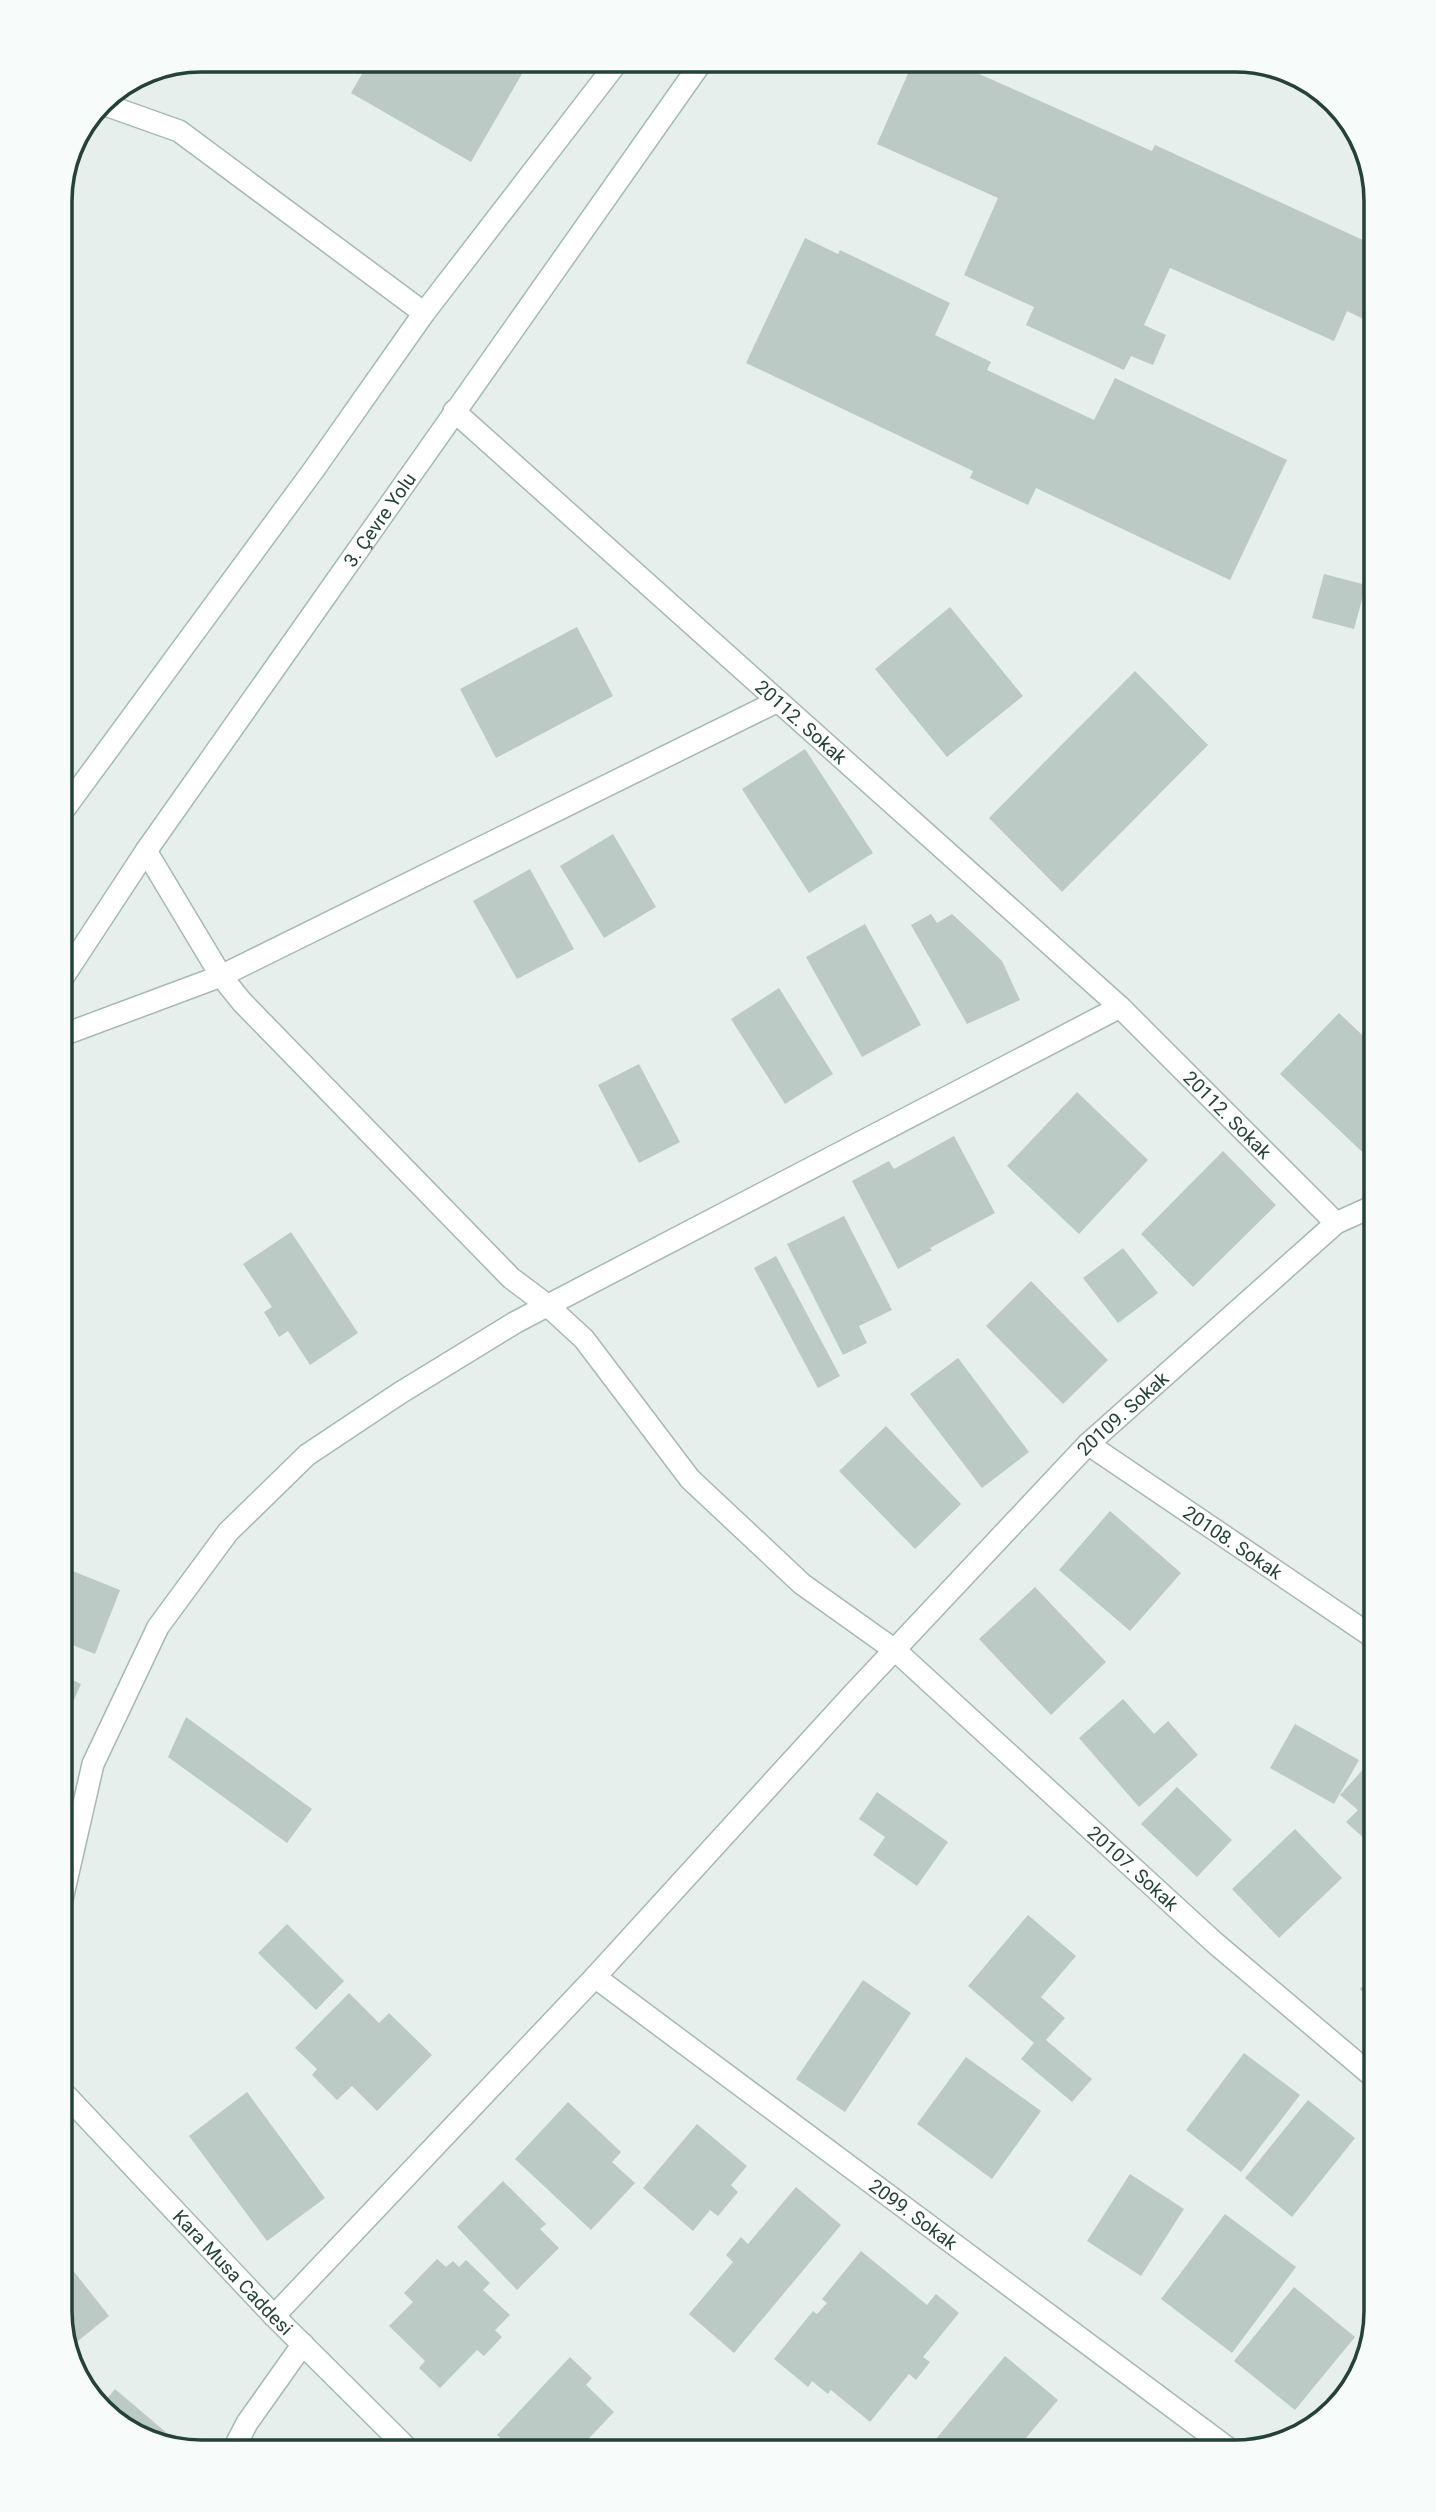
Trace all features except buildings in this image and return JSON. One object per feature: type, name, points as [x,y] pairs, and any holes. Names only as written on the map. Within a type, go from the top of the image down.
[{"type":"street","points":[[72,800],[306,480],[424,313],[610,72]]},
{"type":"street","name":"3. Çevre Yolu","points":[[72,964],[146,850],[694,72]]},
{"type":"street","points":[[113,107],[179,131],[424,313]]},
{"type":"street","name":"20112. Sokak","points":[[454,411],[1120,1007],[1336,1223]]},
{"type":"street","points":[[72,1032],[221,976],[778,701]]},
{"type":"street","name":"20107. Sokak","points":[[146,850],[221,976],[242,1003],[511,1278],[584,1339],[690,1479],[802,1584],[896,1651],[1215,1943],[1364,2068]]},
{"type":"street","points":[[72,1856],[93,1764],[158,1626],[228,1532],[307,1455],[400,1393],[516,1322],[1120,1007]]},
{"type":"street","name":"20109. Sokak","points":[[274,2316],[594,1977],[854,1693],[1088,1444],[1336,1223],[1364,1211]]},
{"type":"street","name":"20108. Sokak","points":[[1088,1444],[1364,1630]]},
{"type":"street","name":"2099. Sokak","points":[[594,1977],[1217,2440]]},
{"type":"street","name":"Kara Musa Caddesi","points":[[72,2102],[274,2316],[399,2440]]},
{"type":"street","points":[[238,2440],[247,2423],[303,2344]]}]
